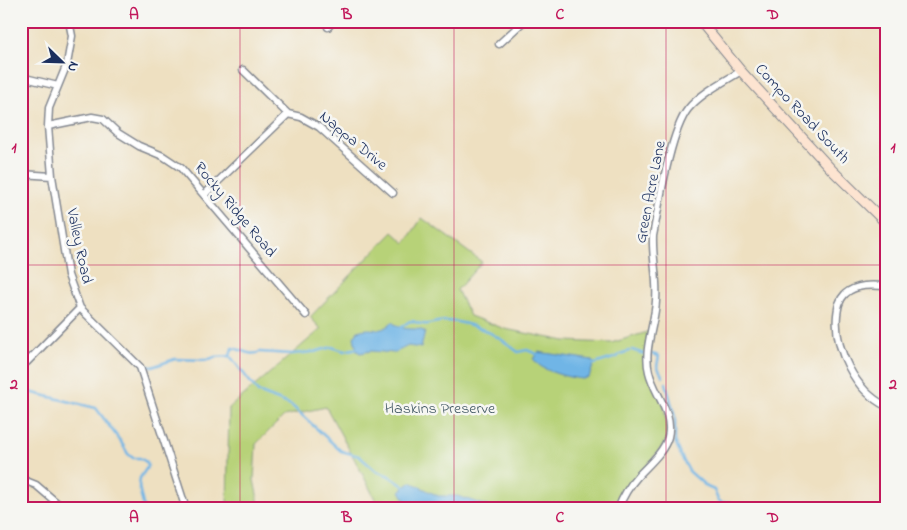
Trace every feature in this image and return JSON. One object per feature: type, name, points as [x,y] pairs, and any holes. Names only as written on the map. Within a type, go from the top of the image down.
[{"type":"main road","name":"Compo Road South","points":[[700,21],[741,70],[832,170],[886,223]]},
{"type":"street","name":"Valley Road","points":[[69,21],[72,36],[68,64],[49,108],[48,126],[52,176],[68,275],[80,308],[140,367],[186,509]]},
{"type":"street","points":[[328,27],[333,21]]},
{"type":"street","points":[[499,44],[524,21]]},
{"type":"street","points":[[204,195],[288,114],[243,70]]},
{"type":"street","name":"Green Acre Lane","points":[[618,509],[630,486],[664,446],[669,434],[668,418],[653,384],[648,366],[656,300],[652,251],[653,236],[673,144],[681,121],[689,108],[741,70]]},
{"type":"street","points":[[21,77],[58,86]]},
{"type":"street","name":"Nappa Drive","points":[[288,114],[301,117],[319,127],[393,194]]},
{"type":"street","name":"Rocky Ridge Road","points":[[48,126],[92,117],[103,119],[139,146],[163,156],[181,168],[306,315]]},
{"type":"street","points":[[21,174],[52,176]]},
{"type":"street","points":[[886,286],[859,287],[846,292],[839,302],[836,328],[848,365],[857,380],[876,401],[886,406]]},
{"type":"street","points":[[21,360],[27,362],[80,308]]},
{"type":"street","points":[[21,479],[36,484],[64,509]]},
{"type":"green space","name":"Haskins Preserve","points":[[422,218],[482,262],[457,290],[470,316],[505,329],[565,341],[611,343],[651,331],[650,375],[664,406],[668,439],[624,495],[619,509],[380,509],[326,407],[284,416],[256,444],[254,480],[260,509],[227,509],[229,408],[321,329],[310,317],[393,232],[405,243]]},
{"type":"water","points":[[392,322],[402,328],[418,329],[425,332],[421,348],[408,346],[394,353],[371,351],[360,353],[357,351],[354,337],[358,331],[380,329]]},
{"type":"water","points":[[538,352],[592,360],[594,364],[589,377],[583,379],[570,377],[541,367],[533,358],[535,358]]},
{"type":"water","points":[[411,482],[438,496],[457,496],[497,509],[410,509],[400,491]]},
{"type":"waterway","points":[[400,329],[411,321],[423,324],[444,321],[457,322],[485,331],[502,340],[518,352],[527,350],[539,355]]},
{"type":"waterway","points":[[314,352],[332,347],[344,351],[358,348]]},
{"type":"waterway","points":[[230,356],[232,348],[253,354],[260,352],[292,354],[312,352]]},
{"type":"waterway","points":[[632,350],[644,354]]},
{"type":"waterway","points":[[591,365],[629,351]]},
{"type":"waterway","points":[[652,354],[659,356],[657,366],[663,377]]},
{"type":"waterway","points":[[147,366],[152,367],[175,359],[207,360],[215,357],[230,356],[258,392],[291,405],[341,451],[359,456],[376,471],[389,476],[405,487]]},
{"type":"waterway","points":[[666,383],[675,417],[675,441],[689,471],[707,487],[714,490],[718,500],[747,509]]},
{"type":"waterway","points":[[21,390],[96,408],[128,454],[133,458],[140,458],[148,466],[140,478],[139,487],[144,509]]}]
